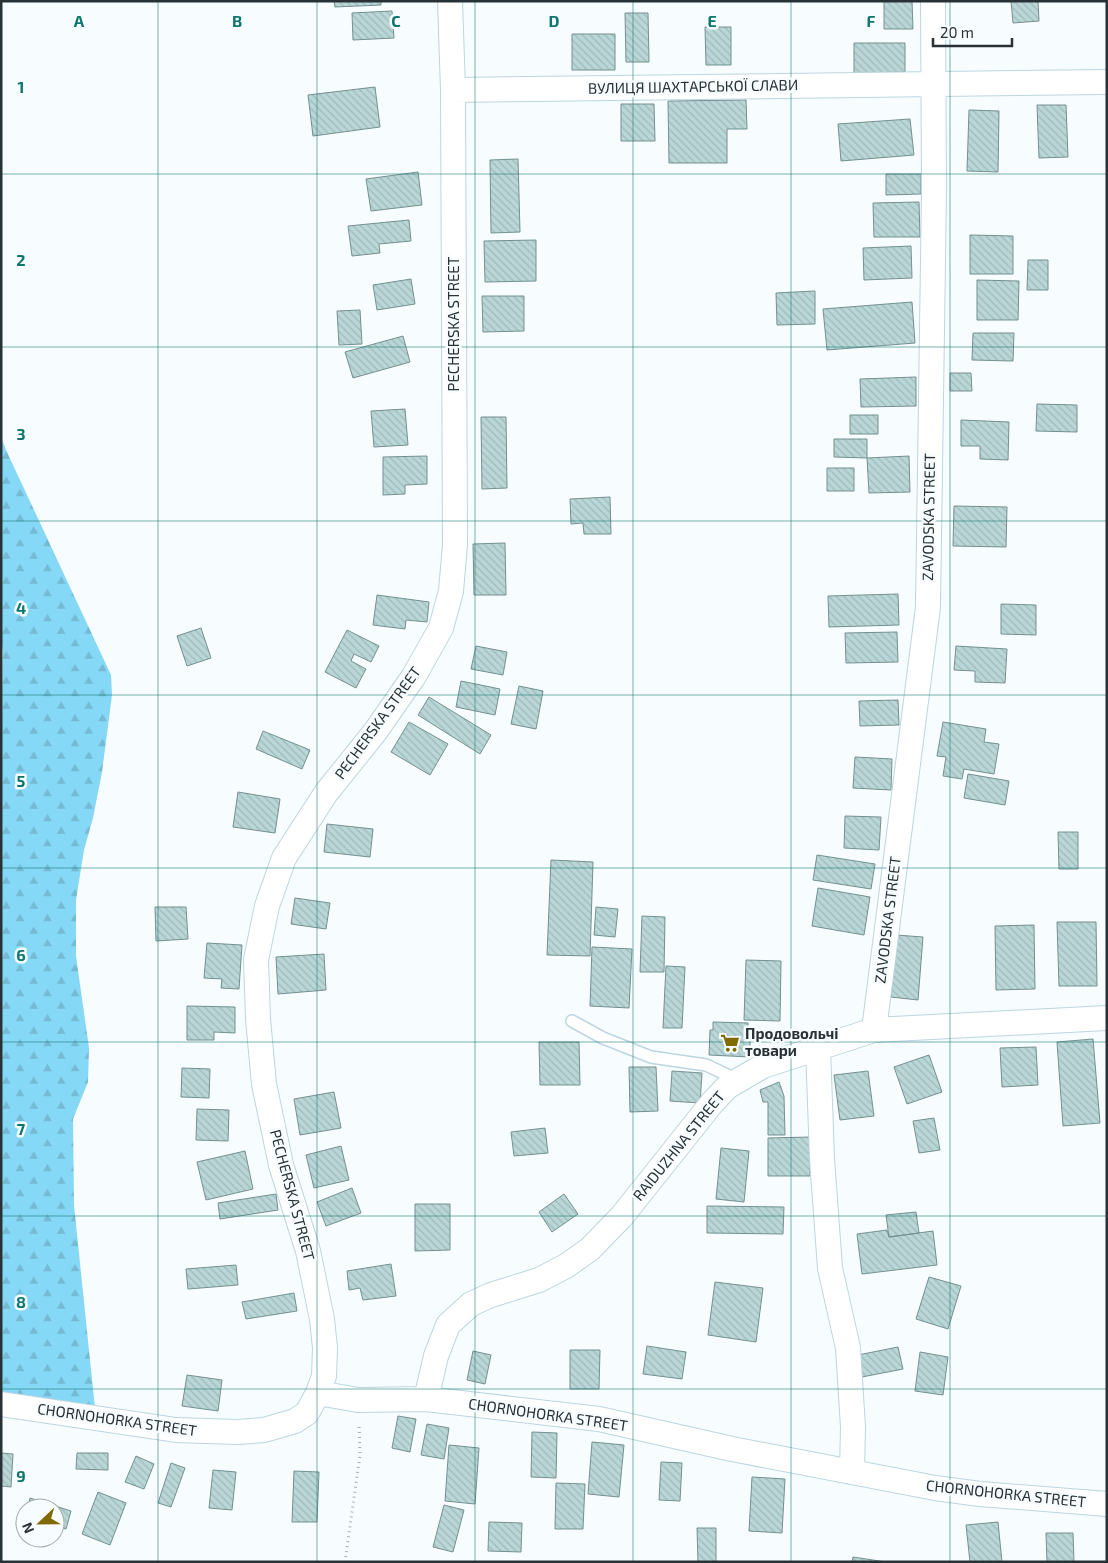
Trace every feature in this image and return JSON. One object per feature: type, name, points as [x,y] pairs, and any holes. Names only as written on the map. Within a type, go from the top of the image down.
[{"type":"street","name":"PECHERSKA STREET","points":[[318,1392],[324,1376],[325,1348],[322,1319],[308,1251],[281,1165],[264,1084],[258,1019],[256,960],[267,906],[284,858],[326,793],[375,732],[414,676],[441,628],[451,591],[455,545],[453,90],[450,1]]},
{"type":"street","name":"ZAVODSKA STREET","points":[[874,1030],[928,607],[934,190],[933,1]]},
{"type":"street","name":"ВУЛИЦЯ ШАХТАРСЬКОЇ СЛАВИ","points":[[453,90],[1107,82]]},
{"type":"street","name":"RAIDUZHNA STREET","points":[[426,1399],[436,1356],[448,1325],[470,1304],[491,1295],[539,1280],[566,1266],[590,1249],[622,1216],[727,1087],[763,1066],[874,1030],[1107,1018]]},
{"type":"street","points":[[818,1047],[822,1158],[830,1268],[848,1348],[853,1428],[852,1472]]},
{"type":"street","name":"CHORNOHORKA STREET","points":[[1,1404],[176,1430],[238,1432],[264,1430],[295,1421],[307,1413],[318,1392],[358,1400],[426,1399],[599,1419],[732,1449],[935,1488],[980,1494],[1107,1504]]},
{"type":"lane","points":[[572,1021],[603,1038],[651,1057],[706,1065],[738,1080]]},
{"type":"path","points":[[345,1562],[360,1455],[358,1400]]},
{"type":"green space","points":[[1,437],[111,675],[112,695],[102,772],[93,818],[84,850],[76,900],[76,956],[89,1048],[88,1082],[73,1119],[74,1205],[96,1418],[1,1404],[1,785],[3,650],[1,640]]},
{"type":"building","points":[[334,1],[381,1],[381,5],[335,7]]},
{"type":"building","points":[[884,1],[912,1],[913,29],[884,29]]},
{"type":"building","points":[[1011,1],[1038,1],[1039,21],[1013,23]]},
{"type":"building","points":[[392,11],[394,38],[353,40],[352,13]]},
{"type":"building","points":[[625,13],[648,13],[649,62],[626,62]]},
{"type":"building","points":[[705,27],[731,27],[731,65],[706,65]]},
{"type":"building","points":[[572,34],[615,34],[615,70],[572,70]]},
{"type":"building","points":[[854,43],[905,43],[905,72],[854,73]]},
{"type":"building","points":[[375,87],[380,127],[313,136],[308,95]]},
{"type":"building","points":[[746,100],[747,129],[727,129],[727,163],[669,163],[668,101]]},
{"type":"building","points":[[621,104],[654,104],[655,141],[621,141]]},
{"type":"building","points":[[1037,105],[1066,105],[1068,157],[1039,158]]},
{"type":"building","points":[[969,110],[999,111],[998,172],[967,171]]},
{"type":"building","points":[[910,119],[914,155],[841,161],[838,124]]},
{"type":"building","points":[[518,159],[520,232],[491,233],[490,160]]},
{"type":"building","points":[[418,172],[422,205],[371,211],[366,179]]},
{"type":"building","points":[[886,174],[921,174],[921,194],[886,195]]},
{"type":"building","points":[[919,202],[920,237],[874,237],[873,203]]},
{"type":"building","points":[[409,220],[411,241],[379,244],[380,253],[352,256],[348,226]]},
{"type":"building","points":[[970,235],[1013,236],[1013,274],[970,274]]},
{"type":"building","points":[[536,240],[536,281],[485,282],[484,241]]},
{"type":"building","points":[[911,246],[912,278],[864,280],[863,248]]},
{"type":"building","points":[[1028,260],[1048,260],[1048,290],[1027,290]]},
{"type":"building","points":[[411,279],[415,304],[377,310],[373,285]]},
{"type":"building","points":[[977,280],[1019,281],[1018,320],[977,320]]},
{"type":"building","points":[[815,291],[815,324],[777,325],[776,293]]},
{"type":"building","points":[[482,296],[524,296],[524,331],[483,332]]},
{"type":"building","points":[[912,302],[915,343],[827,350],[823,309]]},
{"type":"building","points":[[360,310],[362,344],[339,345],[337,311]]},
{"type":"building","points":[[973,333],[1014,333],[1013,361],[972,360]]},
{"type":"building","points":[[403,336],[410,362],[353,378],[345,352]]},
{"type":"building","points":[[950,373],[971,373],[972,391],[950,391]]},
{"type":"building","points":[[916,377],[916,406],[861,407],[860,379]]},
{"type":"building","points":[[1037,404],[1077,405],[1077,432],[1036,431]]},
{"type":"building","points":[[405,409],[408,445],[374,447],[371,411]]},
{"type":"building","points":[[850,415],[878,415],[878,434],[850,434]]},
{"type":"building","points":[[481,417],[506,417],[507,488],[482,489]]},
{"type":"building","points":[[961,420],[1009,422],[1008,460],[980,459],[980,446],[961,446]]},
{"type":"building","points":[[834,439],[867,439],[867,458],[834,457]]},
{"type":"building","points":[[427,456],[427,484],[405,485],[405,494],[383,495],[383,457]]},
{"type":"building","points":[[909,456],[910,492],[869,493],[867,458]]},
{"type":"building","points":[[827,468],[854,468],[854,491],[827,491]]},
{"type":"building","points":[[610,497],[611,534],[584,534],[583,523],[571,524],[570,499]]},
{"type":"building","points":[[954,506],[1007,507],[1006,547],[953,546]]},
{"type":"building","points":[[505,543],[506,595],[474,595],[473,544]]},
{"type":"building","points":[[898,594],[899,625],[829,627],[828,596]]},
{"type":"building","points":[[377,595],[429,602],[427,622],[406,620],[405,629],[373,625]]},
{"type":"building","points":[[1001,604],[1036,605],[1036,635],[1001,634]]},
{"type":"building","points":[[201,628],[211,658],[187,666],[177,636]]},
{"type":"building","points":[[347,630],[379,646],[371,662],[354,654],[351,661],[366,669],[356,688],[325,672]]},
{"type":"building","points":[[897,632],[898,662],[846,663],[845,633]]},
{"type":"building","points":[[476,646],[507,652],[503,675],[471,669]]},
{"type":"building","points":[[956,646],[1007,649],[1005,683],[975,682],[975,671],[954,670]]},
{"type":"building","points":[[461,681],[500,689],[495,715],[456,707]]},
{"type":"building","points":[[519,686],[543,691],[536,729],[511,724]]},
{"type":"building","points":[[429,697],[491,735],[480,754],[418,715]]},
{"type":"building","points":[[898,700],[899,725],[860,726],[859,701]]},
{"type":"building","points":[[409,722],[448,744],[430,775],[391,752]]},
{"type":"building","points":[[943,722],[986,729],[984,742],[999,744],[994,774],[964,769],[962,779],[943,776],[946,757],[937,756]]},
{"type":"building","points":[[263,731],[310,750],[302,769],[256,749]]},
{"type":"building","points":[[855,757],[892,759],[891,790],[853,788]]},
{"type":"building","points":[[968,774],[1009,781],[1005,805],[964,798]]},
{"type":"building","points":[[238,792],[280,799],[275,833],[233,827]]},
{"type":"building","points":[[845,816],[881,817],[879,850],[844,848]]},
{"type":"building","points":[[327,824],[373,829],[370,857],[324,852]]},
{"type":"building","points":[[1058,832],[1078,832],[1078,869],[1059,869]]},
{"type":"building","points":[[817,855],[875,864],[871,889],[813,880]]},
{"type":"building","points":[[551,860],[593,862],[590,956],[547,955]]},
{"type":"building","points":[[818,888],[870,897],[864,935],[812,926]]},
{"type":"building","points":[[295,898],[330,903],[326,929],[291,924]]},
{"type":"building","points":[[155,907],[186,907],[188,939],[156,941]]},
{"type":"building","points":[[596,907],[618,909],[615,937],[594,935]]},
{"type":"building","points":[[642,916],[665,917],[664,972],[640,972]]},
{"type":"building","points":[[1057,922],[1096,922],[1097,986],[1059,986]]},
{"type":"building","points":[[1034,925],[1035,989],[996,990],[995,926]]},
{"type":"building","points":[[896,935],[923,937],[918,1000],[891,997]]},
{"type":"building","points":[[207,943],[242,945],[239,989],[221,988],[222,979],[204,978]]},
{"type":"building","points":[[592,947],[632,949],[629,1008],[590,1006]]},
{"type":"building","points":[[324,954],[326,990],[278,994],[276,957]]},
{"type":"building","points":[[746,960],[781,961],[780,1021],[744,1020]]},
{"type":"building","points":[[666,966],[685,967],[682,1028],[663,1028]]},
{"type":"building","points":[[187,1006],[235,1007],[235,1033],[214,1032],[214,1040],[187,1040]]},
{"type":"building","name":"Продовольчі товари","points":[[713,1022],[748,1023],[748,1031],[750,1031],[750,1057],[709,1055],[710,1030],[713,1030]]},
{"type":"building","points":[[1093,1039],[1100,1123],[1063,1126],[1057,1042]]},
{"type":"building","points":[[539,1042],[579,1042],[580,1085],[540,1085]]},
{"type":"building","points":[[1036,1047],[1038,1085],[1002,1087],[1000,1048]]},
{"type":"building","points":[[929,1055],[942,1092],[907,1104],[894,1067]]},
{"type":"building","points":[[629,1067],[656,1067],[658,1111],[630,1112]]},
{"type":"building","points":[[182,1068],[210,1069],[209,1098],[181,1097]]},
{"type":"building","points":[[672,1071],[702,1073],[700,1103],[670,1101]]},
{"type":"building","points":[[868,1071],[874,1116],[840,1120],[834,1075]]},
{"type":"building","points":[[779,1082],[784,1096],[785,1135],[768,1135],[768,1102],[763,1102],[760,1090]]},
{"type":"building","points":[[334,1092],[341,1128],[300,1135],[294,1099]]},
{"type":"building","points":[[197,1109],[229,1110],[228,1141],[196,1140]]},
{"type":"building","points":[[934,1118],[940,1150],[919,1153],[913,1121]]},
{"type":"building","points":[[545,1128],[548,1153],[514,1156],[511,1132]]},
{"type":"building","points":[[811,1137],[810,1176],[768,1176],[768,1138]]},
{"type":"building","points":[[341,1146],[349,1180],[314,1188],[306,1155]]},
{"type":"building","points":[[721,1148],[749,1151],[744,1202],[716,1199]]},
{"type":"building","points":[[245,1151],[253,1189],[206,1200],[197,1162]]},
{"type":"building","points":[[352,1188],[361,1213],[326,1226],[317,1202]]},
{"type":"building","points":[[276,1194],[278,1210],[220,1219],[218,1203]]},
{"type":"building","points":[[564,1194],[578,1214],[552,1232],[539,1212]]},
{"type":"building","points":[[415,1204],[450,1204],[450,1250],[415,1251]]},
{"type":"building","points":[[707,1206],[784,1207],[783,1234],[707,1233]]},
{"type":"building","points":[[916,1212],[919,1233],[889,1237],[886,1215]]},
{"type":"building","points":[[887,1230],[889,1237],[933,1231],[937,1265],[862,1274],[857,1234]]},
{"type":"building","points":[[391,1264],[396,1296],[363,1300],[360,1288],[349,1290],[347,1271]]},
{"type":"building","points":[[236,1265],[238,1285],[188,1289],[186,1269]]},
{"type":"building","points":[[929,1277],[961,1286],[948,1329],[916,1319]]},
{"type":"building","points":[[715,1282],[763,1288],[756,1342],[708,1335]]},
{"type":"building","points":[[294,1293],[297,1311],[246,1319],[242,1302]]},
{"type":"building","points":[[647,1346],[686,1352],[682,1379],[643,1374]]},
{"type":"building","points":[[898,1347],[903,1369],[862,1377],[858,1355]]},
{"type":"building","points":[[570,1350],[600,1350],[599,1389],[570,1389]]},
{"type":"building","points":[[473,1351],[491,1355],[485,1384],[467,1380]]},
{"type":"building","points":[[920,1352],[948,1357],[943,1395],[915,1391]]},
{"type":"building","points":[[187,1375],[222,1380],[218,1411],[182,1406]]},
{"type":"building","points":[[398,1416],[416,1419],[410,1452],[392,1448]]},
{"type":"building","points":[[427,1424],[449,1428],[444,1459],[421,1455]]},
{"type":"building","points":[[532,1432],[557,1433],[556,1478],[531,1477]]},
{"type":"building","points":[[592,1442],[624,1445],[619,1497],[588,1494]]},
{"type":"building","points":[[449,1445],[479,1448],[475,1504],[445,1501]]},
{"type":"building","points":[[1,1453],[13,1454],[11,1487],[1,1486]]},
{"type":"building","points":[[77,1453],[108,1453],[108,1470],[76,1469]]},
{"type":"building","points":[[136,1456],[154,1464],[144,1489],[125,1482]]},
{"type":"building","points":[[661,1462],[682,1463],[680,1501],[659,1500]]},
{"type":"building","points":[[171,1463],[185,1468],[171,1507],[158,1503]]},
{"type":"building","points":[[213,1470],[236,1472],[232,1510],[209,1508]]},
{"type":"building","points":[[294,1471],[319,1472],[317,1522],[292,1522]]},
{"type":"building","points":[[752,1477],[785,1479],[782,1533],[749,1531]]},
{"type":"building","points":[[556,1483],[585,1484],[583,1529],[555,1529]]},
{"type":"building","points":[[98,1492],[126,1503],[110,1545],[82,1534]]},
{"type":"building","points":[[444,1505],[464,1510],[453,1552],[433,1547]]},
{"type":"building","points":[[65,1509],[71,1511],[65,1529]]},
{"type":"building","points":[[489,1522],[522,1523],[521,1552],[488,1551]]},
{"type":"building","points":[[998,1522],[1002,1562],[970,1562],[966,1525]]},
{"type":"building","points":[[697,1528],[716,1528],[716,1562],[698,1562]]},
{"type":"building","points":[[1046,1533],[1073,1533],[1074,1562],[1047,1562]]},
{"type":"building","points":[[853,1557],[886,1562],[852,1562]]},
{"type":"place","name":"Продовольчі товари","points":[[730,1043]]}]
